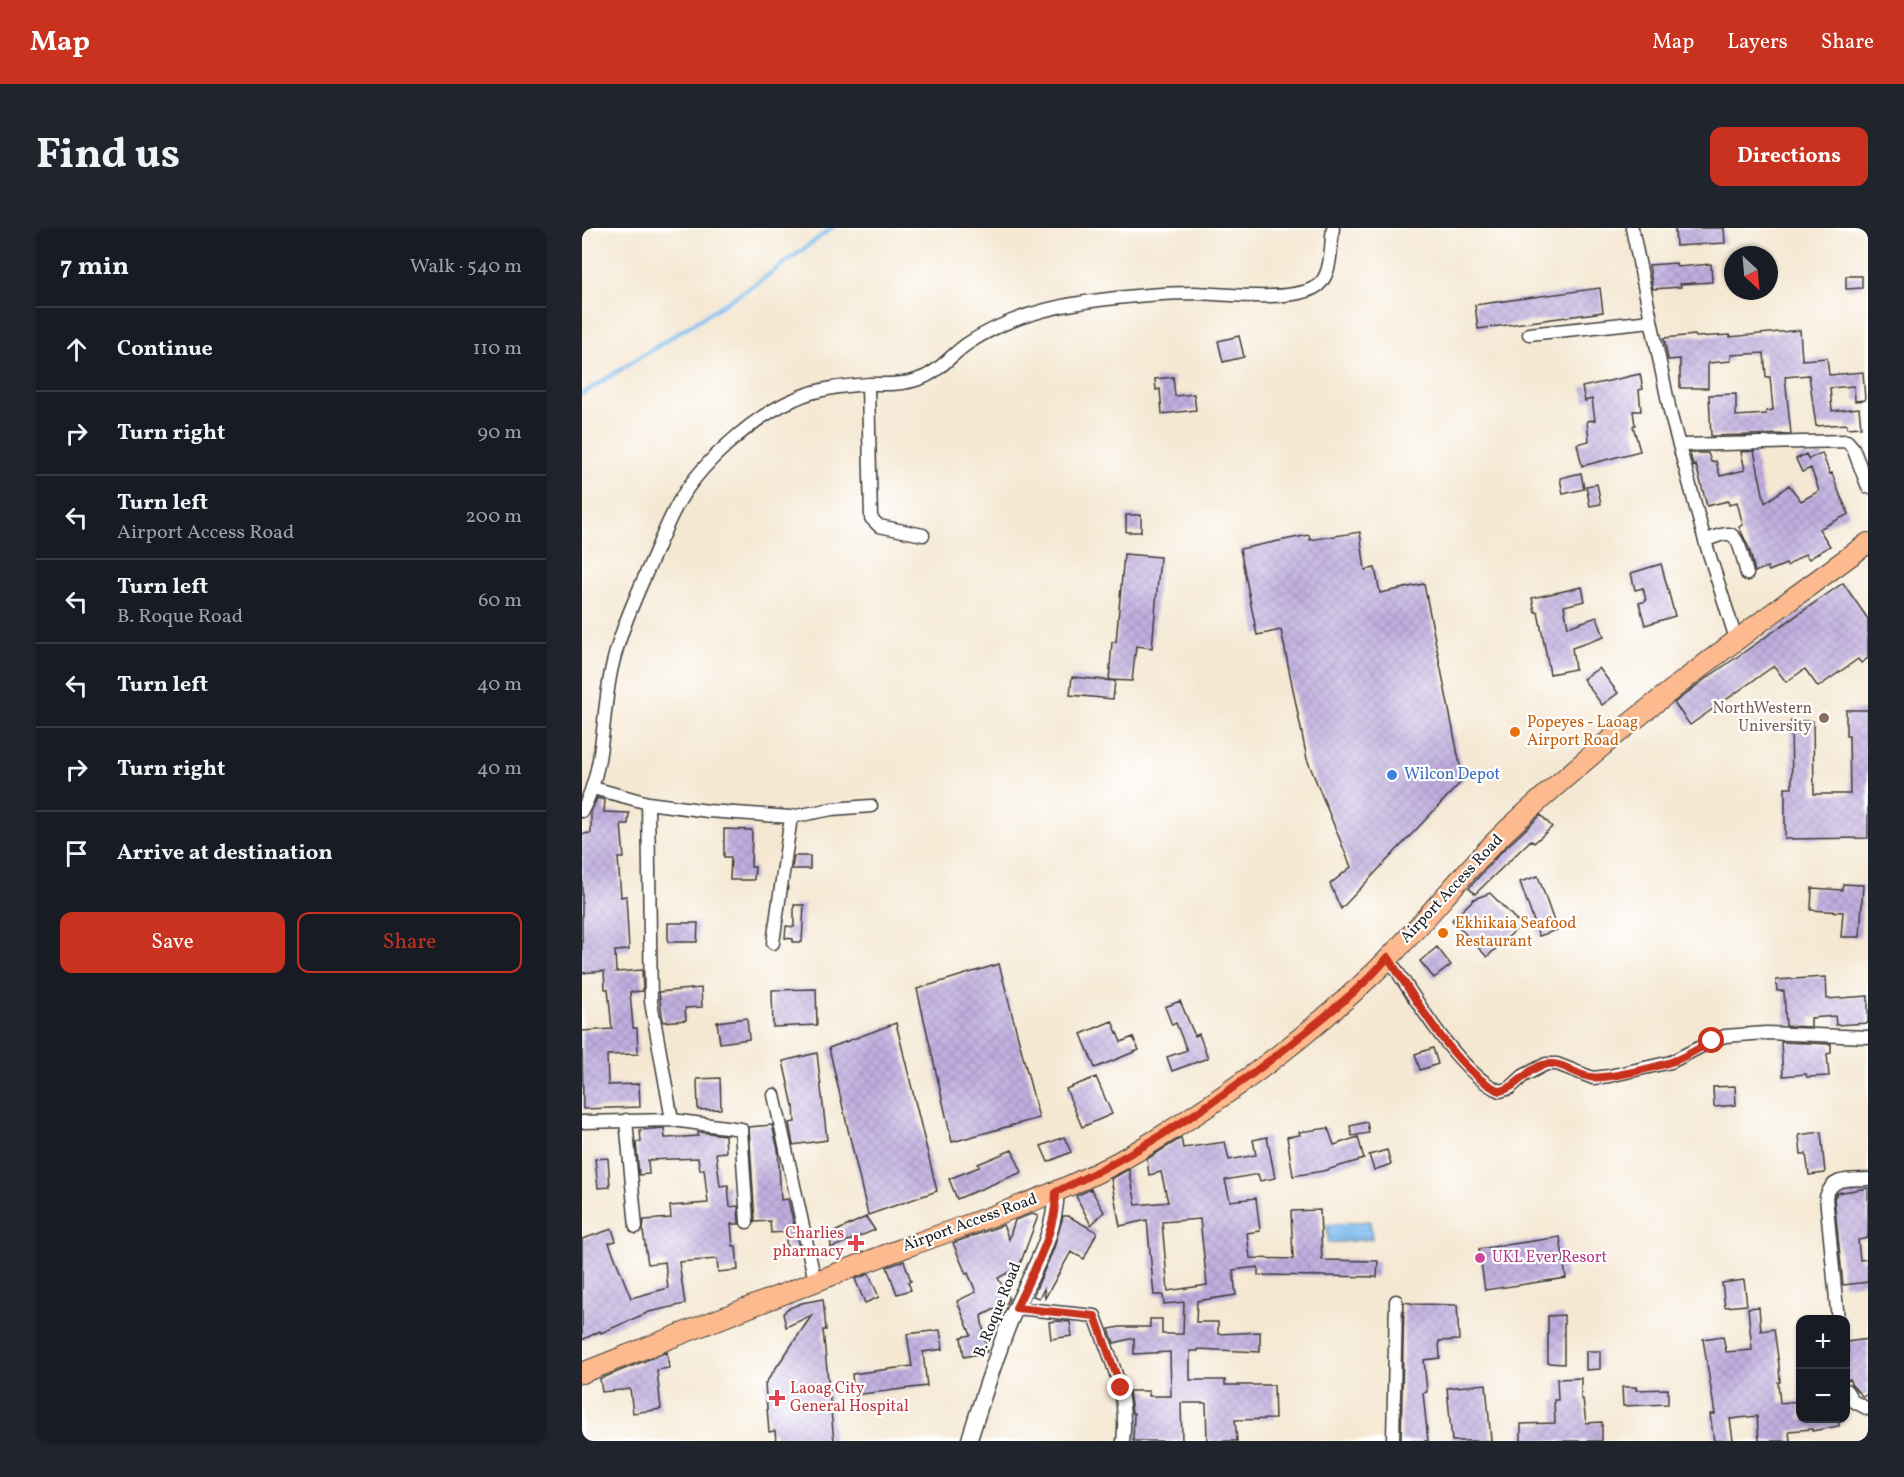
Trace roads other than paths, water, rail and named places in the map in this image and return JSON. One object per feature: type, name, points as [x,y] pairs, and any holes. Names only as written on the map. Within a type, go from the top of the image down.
[{"type":"main road","name":"Airport Access Road","points":[[582,1373],[815,1281],[1056,1192],[1137,1152],[1220,1098],[1278,1055],[1325,1016],[1377,969],[1503,834],[1554,786],[1657,700],[1868,543]]},
{"type":"street","points":[[582,811],[593,788],[612,668],[623,628],[676,506],[699,475],[730,442],[763,416],[796,398],[834,387],[903,383],[921,379],[967,344],[992,330],[1031,314],[1082,303],[1152,294],[1259,296],[1302,292],[1322,283],[1326,276],[1333,228]]},
{"type":"street","points":[[1632,228],[1679,446],[1705,541],[1736,639]]},
{"type":"street","points":[[1529,334],[1651,321]]},
{"type":"street","points":[[868,385],[871,518],[879,526],[923,535]]},
{"type":"street","points":[[1679,446],[1847,441],[1853,448],[1868,487]]},
{"type":"street","points":[[1705,541],[1721,535],[1733,536],[1738,544],[1747,574]]},
{"type":"street","points":[[593,788],[648,803],[708,811],[790,817],[832,809],[872,806]]},
{"type":"street","points":[[648,803],[651,1002],[672,1120]]},
{"type":"street","points":[[773,943],[790,817]]},
{"type":"street","points":[[1388,957],[1425,1012],[1469,1069],[1500,1091],[1510,1088],[1523,1076],[1546,1064],[1557,1064],[1593,1078],[1609,1076],[1671,1062],[1725,1036],[1766,1033],[1868,1037]]},
{"type":"street","points":[[774,1095],[815,1281]]},
{"type":"street","points":[[626,1120],[636,1227]]},
{"type":"street","points":[[582,1122],[672,1120],[741,1129],[747,1221]]},
{"type":"street","points":[[1838,1315],[1826,1197],[1828,1189],[1838,1181],[1868,1179]]},
{"type":"street","name":"B. Roque Road","points":[[969,1441],[1016,1308],[1048,1237],[1056,1204],[1056,1192]]},
{"type":"street","points":[[1393,1441],[1396,1301]]},
{"type":"street","points":[[1016,1308],[1095,1316],[1121,1388],[1125,1409],[1123,1441]]},
{"type":"street","points":[[1850,1397],[1868,1409]]},
{"type":"water","points":[[1370,1221],[1372,1239],[1328,1243],[1327,1225]]},
{"type":"waterway","points":[[582,394],[760,281],[832,228]]},
{"type":"place","name":"NorthWestern University","points":[[1824,718]]},
{"type":"place","name":"Popeyes - Laoag Airport Road","points":[[1515,732]]},
{"type":"place","name":"Wilcon Depot","points":[[1392,775]]},
{"type":"place","name":"Ekhikaia Seafood Restaurant","points":[[1443,933]]},
{"type":"place","name":"Charlies pharmacy","points":[[856,1243]]},
{"type":"place","name":"UKL Ever Resort","points":[[1480,1258]]},
{"type":"place","name":"Laoag City General Hospital","points":[[777,1398]]}]
